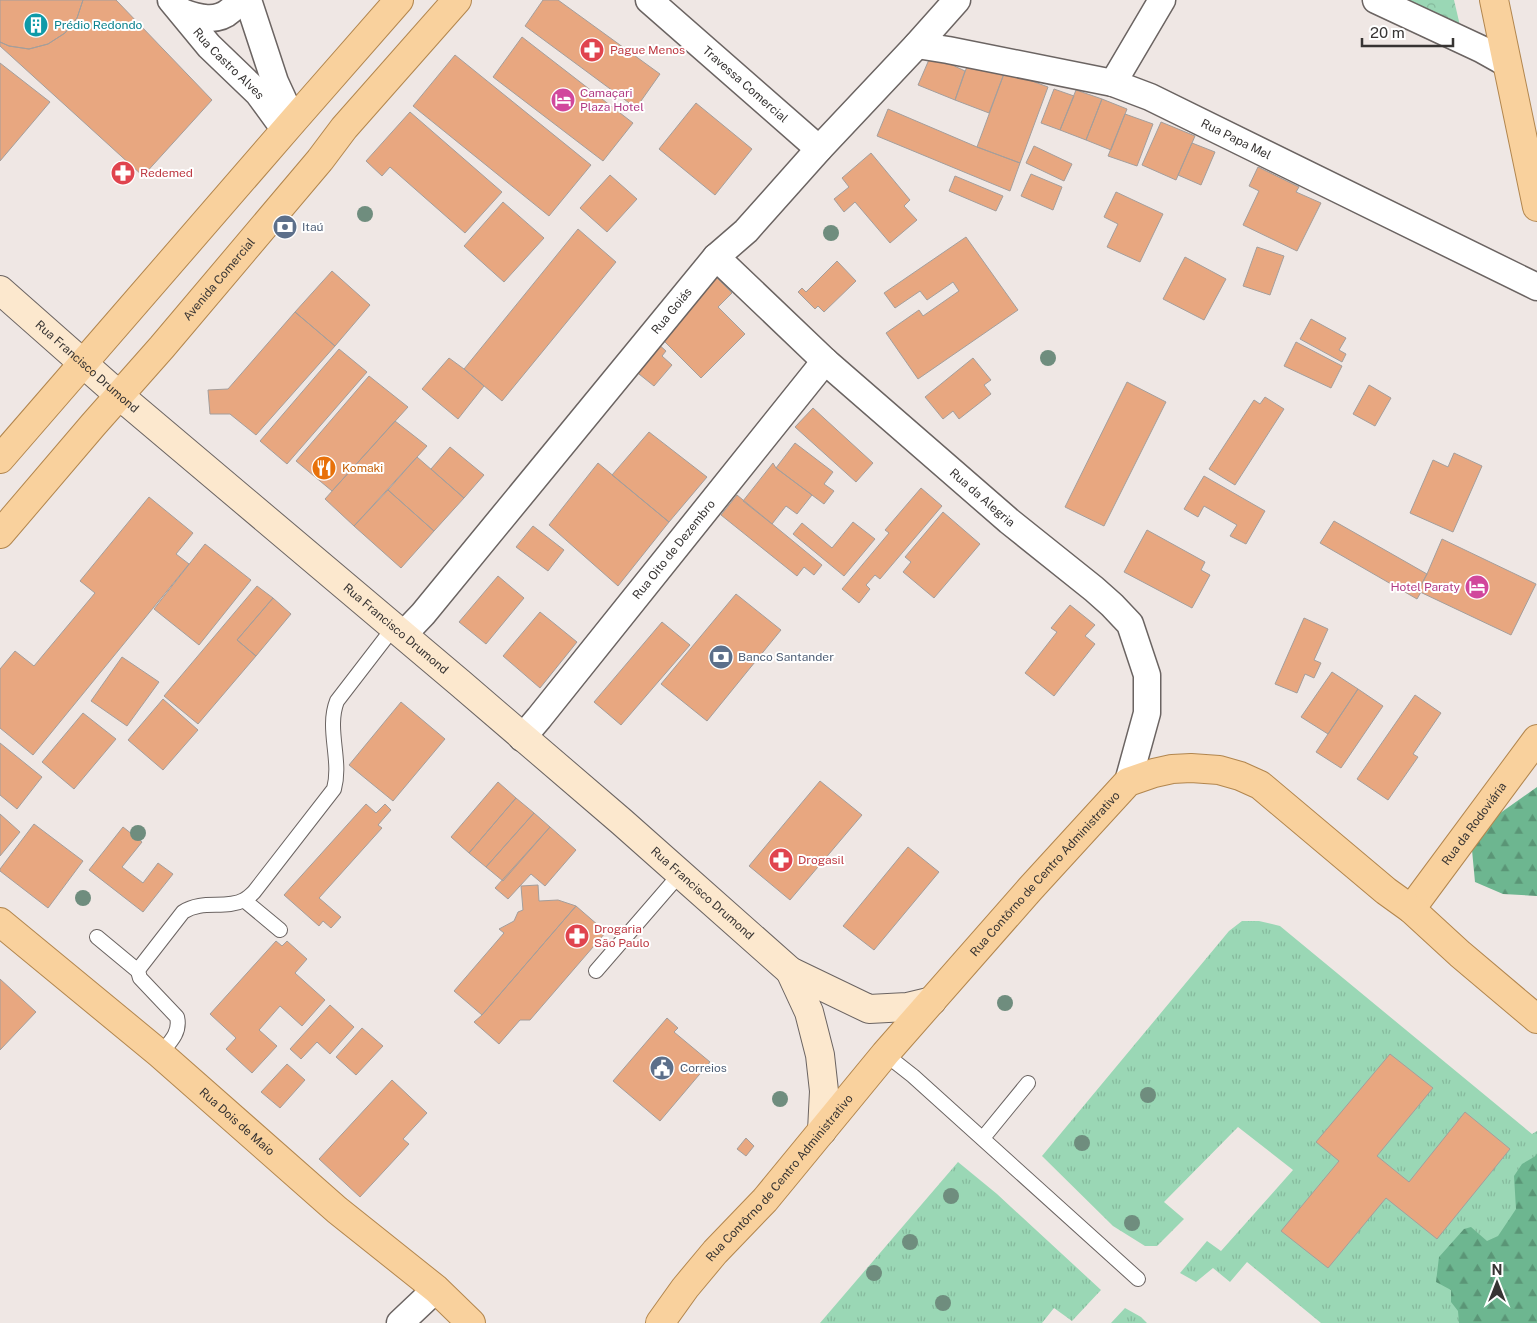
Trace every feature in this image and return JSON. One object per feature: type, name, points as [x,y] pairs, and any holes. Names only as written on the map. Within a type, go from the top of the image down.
[{"type":"main road","points":[[0,459],[399,0]]},
{"type":"main road","name":"Avenida Comercial","points":[[0,534],[314,168],[344,128],[457,0]]},
{"type":"main road","points":[[1494,0],[1537,207]]},
{"type":"main road","points":[[296,118],[344,128]]},
{"type":"main road","name":"Rua Francisco Drumond","points":[[0,290],[120,396],[622,822],[790,971],[869,1009],[907,1007],[932,1001]]},
{"type":"main road","name":"Rua da Rodoviária","points":[[1411,909],[1537,739]]},
{"type":"main road","name":"Rua Contôrno de Centro Administrativo","points":[[660,1323],[685,1288],[715,1252],[765,1200],[885,1054],[1030,889],[1128,782],[1172,769],[1191,768],[1219,770],[1240,776],[1260,785],[1386,892],[1411,909],[1460,954],[1537,1019]]},
{"type":"main road","name":"Rua Dois de Maio","points":[[0,922],[160,1054],[337,1210],[436,1289],[471,1323]]},
{"type":"main road","name":"Rua Francisco Drumond","points":[[790,971],[809,1012],[820,1055],[824,1091],[822,1131]]},
{"type":"street","points":[[177,6],[198,18],[210,18],[221,16],[230,11],[238,0]]},
{"type":"street","points":[[248,0],[275,82],[296,118]]},
{"type":"street","name":"Travessa Comercial","points":[[649,0],[820,149]]},
{"type":"street","name":"Rua Goiás","points":[[399,631],[430,606],[716,257],[746,231],[957,0]]},
{"type":"street","points":[[1113,83],[1162,0]]},
{"type":"street","points":[[1376,0],[1482,49],[1506,63]]},
{"type":"street","name":"Rua Castro Alves","points":[[177,6],[209,46],[258,93],[296,118]]},
{"type":"street","name":"Rua Papa Mel","points":[[917,45],[1113,83],[1150,97],[1537,287]]},
{"type":"street","name":"Rua da Alegria","points":[[716,257],[825,360],[1009,521],[1094,589],[1130,624],[1147,675],[1147,713],[1128,782]]},
{"type":"street","name":"Rua Oito de Dezembro","points":[[522,738],[825,360]]},
{"type":"street","points":[[400,1323],[436,1289]]},
{"type":"lane","points":[[138,971],[184,912],[192,907],[202,905],[244,900],[254,892],[334,789],[337,778],[337,766],[332,719],[333,710],[337,701],[399,631]]},
{"type":"lane","points":[[596,971],[680,874]]},
{"type":"lane","points":[[244,900],[280,930]]},
{"type":"lane","points":[[97,937],[138,971],[140,978],[178,1018],[179,1025],[176,1034],[160,1054]]},
{"type":"lane","points":[[885,1054],[913,1076],[983,1138],[1138,1279]]},
{"type":"lane","points":[[983,1138],[1028,1083]]},
{"type":"green space","points":[[1400,0],[1454,0],[1461,30]]},
{"type":"green space","points":[[1537,787],[1537,896],[1503,894],[1475,882],[1472,850],[1489,821]]},
{"type":"green space","points":[[1242,921],[1259,921],[1280,926],[1532,1134],[1537,1131],[1537,1323],[1321,1323],[1247,1262],[1230,1282],[1213,1268],[1196,1282],[1180,1273],[1207,1241],[1221,1251],[1293,1170],[1238,1127],[1164,1202],[1184,1219],[1157,1246],[1145,1246],[1113,1226],[1042,1156],[1229,931]]},
{"type":"green space","points":[[1537,1154],[1537,1323],[1459,1323],[1458,1311],[1451,1302],[1451,1290],[1436,1282],[1439,1257],[1464,1229],[1471,1227],[1487,1241],[1498,1236],[1516,1209],[1514,1176],[1522,1164]]},
{"type":"green space","points":[[958,1162],[997,1194],[1101,1290],[1072,1321],[1054,1308],[1042,1323],[820,1323]]},
{"type":"green space","points":[[1125,1308],[1141,1317],[1147,1323],[1111,1323]]},
{"type":"building","name":"Prédio Redondo","points":[[0,0],[83,0],[77,18],[65,33],[48,44],[29,49],[9,46],[0,42]]},
{"type":"building","points":[[83,0],[116,0],[212,100],[143,176],[0,46],[0,42],[9,46],[29,49],[48,44],[65,33],[77,18]]},
{"type":"building","name":"Pague Menos","points":[[543,0],[558,0],[660,74],[636,108],[525,26]]},
{"type":"building","name":"Camaçari Plaza Hotel","points":[[522,37],[633,123],[603,161],[493,77]]},
{"type":"building","points":[[455,55],[591,165],[549,216],[413,106]]},
{"type":"building","points":[[931,55],[965,71],[955,100],[918,85]]},
{"type":"building","points":[[970,58],[1005,71],[989,113],[955,100]]},
{"type":"building","points":[[0,63],[50,102],[0,161]]},
{"type":"building","points":[[1005,71],[1048,87],[1020,163],[977,147]]},
{"type":"building","points":[[1054,89],[1074,96],[1060,130],[1041,123]]},
{"type":"building","points":[[1076,90],[1102,99],[1086,140],[1060,130]]},
{"type":"building","points":[[1102,99],[1127,109],[1111,150],[1086,140]]},
{"type":"building","points":[[696,103],[752,149],[715,195],[659,149]]},
{"type":"building","points":[[888,109],[1020,163],[1010,191],[877,136]]},
{"type":"building","points":[[410,112],[502,192],[465,233],[390,167],[382,176],[366,161]]},
{"type":"building","points":[[1125,114],[1153,124],[1137,166],[1108,156]]},
{"type":"building","points":[[1161,122],[1195,136],[1176,180],[1142,165]]},
{"type":"building","points":[[1192,143],[1215,152],[1201,185],[1178,175]]},
{"type":"building","points":[[1034,146],[1072,164],[1064,181],[1026,163]]},
{"type":"building","points":[[871,153],[910,200],[904,206],[917,220],[890,243],[855,202],[844,212],[834,199],[849,187],[842,178]]},
{"type":"building","points":[[1258,167],[1299,187],[1296,192],[1321,203],[1297,251],[1243,225],[1259,191],[1249,186]]},
{"type":"building","points":[[1031,174],[1062,187],[1053,210],[1021,196]]},
{"type":"building","points":[[610,175],[637,199],[607,232],[580,208]]},
{"type":"building","points":[[955,176],[1003,196],[996,211],[949,191]]},
{"type":"building","points":[[1116,192],[1163,214],[1140,262],[1107,247],[1118,224],[1104,217]]},
{"type":"building","points":[[503,202],[544,238],[504,282],[464,246]]},
{"type":"building","points":[[578,229],[616,262],[502,401],[464,369]]},
{"type":"building","points":[[966,237],[1018,310],[918,379],[886,333],[919,310],[923,316],[959,291],[953,282],[927,300],[920,291],[895,308],[884,293]]},
{"type":"building","points":[[1257,247],[1284,256],[1270,295],[1243,286]]},
{"type":"building","points":[[1185,257],[1226,279],[1204,320],[1163,299]]},
{"type":"building","points":[[837,261],[856,281],[824,312],[818,306],[815,309],[798,292],[802,288],[806,292]]},
{"type":"building","points":[[332,271],[370,305],[335,346],[295,312]]},
{"type":"building","points":[[716,277],[732,293],[718,307],[745,334],[701,378],[658,335]]},
{"type":"building","points":[[295,312],[335,346],[256,435],[230,414],[210,414],[208,390],[228,389]]},
{"type":"building","points":[[1311,319],[1346,338],[1339,350],[1346,354],[1342,362],[1300,339]]},
{"type":"building","points":[[1296,342],[1342,366],[1331,388],[1284,366]]},
{"type":"building","points":[[657,343],[666,351],[662,356],[672,365],[654,386],[634,370]]},
{"type":"building","points":[[339,349],[367,372],[287,464],[260,441]]},
{"type":"building","points":[[449,358],[484,386],[458,419],[422,389]]},
{"type":"building","points":[[973,358],[991,380],[984,385],[991,394],[959,419],[953,411],[943,419],[925,397]]},
{"type":"building","points":[[369,376],[408,407],[332,491],[296,461]]},
{"type":"building","points":[[1127,382],[1166,402],[1104,526],[1065,507]]},
{"type":"building","points":[[1369,385],[1391,398],[1375,426],[1353,414]]},
{"type":"building","points":[[1265,397],[1284,409],[1235,485],[1209,469],[1254,400],[1260,404]]},
{"type":"building","points":[[813,408],[873,463],[856,482],[795,427]]},
{"type":"building","points":[[395,421],[427,446],[354,526],[325,499]]},
{"type":"building","points":[[649,432],[707,477],[669,522],[612,475]]},
{"type":"building","points":[[795,443],[833,472],[824,484],[834,491],[824,504],[776,468]]},
{"type":"building","points":[[450,447],[484,475],[464,498],[431,469]]},
{"type":"building","points":[[1454,453],[1482,466],[1453,532],[1410,513],[1433,460],[1448,467]]},
{"type":"building","points":[[417,457],[464,498],[434,531],[388,490]]},
{"type":"building","points":[[598,463],[669,522],[618,586],[549,525]]},
{"type":"building","points":[[773,463],[776,468],[812,495],[797,514],[786,506],[772,524],[743,501]]},
{"type":"building","points":[[1204,476],[1265,511],[1246,544],[1230,536],[1237,525],[1204,506],[1198,517],[1184,509]]},
{"type":"building","points":[[921,488],[942,506],[880,579],[875,575],[866,585],[870,589],[859,603],[842,589],[889,533],[885,530]]},
{"type":"building","points":[[388,490],[434,531],[401,568],[354,526]]},
{"type":"building","points":[[737,495],[822,565],[814,575],[804,567],[797,576],[721,515]]},
{"type":"building","points":[[149,497],[193,533],[176,554],[189,564],[33,755],[0,728],[0,669],[15,651],[34,666],[95,593],[80,581]]},
{"type":"building","points":[[943,512],[980,544],[934,598],[903,572],[911,562],[905,557]]},
{"type":"building","points":[[1334,521],[1427,574],[1418,591],[1421,592],[1417,599],[1320,543]]},
{"type":"building","points":[[853,522],[875,539],[844,576],[793,534],[802,523],[832,548]]},
{"type":"building","points":[[533,526],[564,550],[548,571],[516,547]]},
{"type":"building","points":[[1147,530],[1205,562],[1201,570],[1210,575],[1192,608],[1124,572]]},
{"type":"building","name":"Hotel Paraty","points":[[1442,539],[1536,584],[1511,635],[1418,591]]},
{"type":"building","points":[[205,544],[251,580],[199,645],[154,609]]},
{"type":"building","points":[[498,576],[524,598],[486,644],[459,622]]},
{"type":"building","points":[[257,586],[273,598],[237,640],[256,656],[198,724],[164,696]]},
{"type":"building","name":"Banco Santander","points":[[736,594],[781,630],[707,721],[661,684]]},
{"type":"building","points":[[273,598],[291,614],[256,656],[237,640]]},
{"type":"building","points":[[1070,605],[1095,625],[1085,636],[1095,644],[1054,696],[1025,673],[1057,632],[1051,628]]},
{"type":"building","points":[[540,612],[577,642],[540,688],[503,656]]},
{"type":"building","points":[[1304,618],[1328,629],[1314,660],[1321,663],[1314,678],[1305,674],[1297,693],[1275,684]]},
{"type":"building","points":[[662,622],[690,645],[621,725],[594,702]]},
{"type":"building","points":[[122,657],[159,682],[127,726],[91,701]]},
{"type":"building","points":[[1332,672],[1358,689],[1328,734],[1301,717]]},
{"type":"building","points":[[1358,689],[1383,706],[1341,768],[1316,752]]},
{"type":"building","points":[[1415,695],[1441,713],[1413,754],[1418,757],[1388,800],[1357,779]]},
{"type":"building","points":[[163,699],[198,730],[163,770],[128,740]]},
{"type":"building","points":[[401,702],[445,739],[393,801],[349,765]]},
{"type":"building","points":[[83,713],[116,739],[74,789],[42,762]]},
{"type":"building","points":[[0,743],[42,777],[17,809],[0,795]]},
{"type":"building","points":[[820,781],[862,815],[790,900],[749,866]]},
{"type":"building","points":[[498,782],[516,798],[469,853],[451,837]]},
{"type":"building","points":[[516,798],[534,813],[486,867],[469,853]]},
{"type":"building","points":[[366,804],[376,813],[385,804],[391,810],[378,825],[382,828],[319,898],[341,917],[331,928],[323,921],[319,926],[284,895]]},
{"type":"building","points":[[534,813],[550,827],[503,881],[486,867]]},
{"type":"building","points":[[0,814],[20,832],[0,856]]},
{"type":"building","points":[[34,824],[83,861],[48,908],[0,871]]},
{"type":"building","points":[[123,827],[142,842],[122,867],[143,883],[158,863],[173,874],[143,912],[89,870]]},
{"type":"building","points":[[550,827],[576,850],[545,886],[531,874],[508,899],[495,888]]},
{"type":"building","points":[[908,847],[939,872],[874,950],[843,926]]},
{"type":"building","points":[[538,885],[539,901],[558,900],[576,906],[482,1015],[454,991],[504,933],[499,929],[514,921],[518,912],[523,910],[521,886]]},
{"type":"building","points":[[576,906],[606,932],[530,1020],[520,1020],[499,1044],[474,1022]]},
{"type":"building","points":[[276,941],[282,946],[287,941],[307,959],[295,973],[325,1000],[302,1026],[280,1006],[259,1030],[277,1046],[252,1073],[226,1049],[236,1038],[210,1014]]},
{"type":"building","points":[[0,979],[36,1012],[0,1050]]},
{"type":"building","points":[[330,1005],[354,1027],[330,1054],[317,1042],[301,1059],[290,1049]]},
{"type":"building","points":[[667,1018],[678,1028],[674,1032],[710,1062],[660,1121],[613,1081]]},
{"type":"building","points":[[362,1028],[383,1046],[356,1075],[336,1057]]},
{"type":"building","points":[[1390,1054],[1433,1088],[1377,1156],[1409,1182],[1465,1112],[1510,1149],[1437,1239],[1386,1198],[1328,1268],[1281,1231],[1339,1161],[1316,1142]]},
{"type":"building","points":[[287,1064],[305,1080],[280,1108],[261,1092]]},
{"type":"building","points":[[392,1080],[427,1113],[403,1139],[409,1144],[360,1197],[319,1159]]},
{"type":"building","points":[[746,1138],[754,1146],[746,1156],[737,1149]]},
{"type":"place","name":"Prédio Redondo","points":[[36,25]]},
{"type":"place","name":"Pague Menos","points":[[592,50]]},
{"type":"place","name":"Camaçari Plaza Hotel","points":[[563,100]]},
{"type":"place","name":"Redemed","points":[[123,173]]},
{"type":"place","name":"Itaú","points":[[285,227]]},
{"type":"place","name":"Komaki","points":[[324,468]]},
{"type":"place","name":"Hotel Paraty","points":[[1477,587]]},
{"type":"place","name":"Banco Santander","points":[[721,657]]},
{"type":"place","name":"Drogasil","points":[[781,860]]},
{"type":"place","name":"Drogaria São Paulo","points":[[577,936]]},
{"type":"place","name":"Correios","points":[[662,1068]]}]
